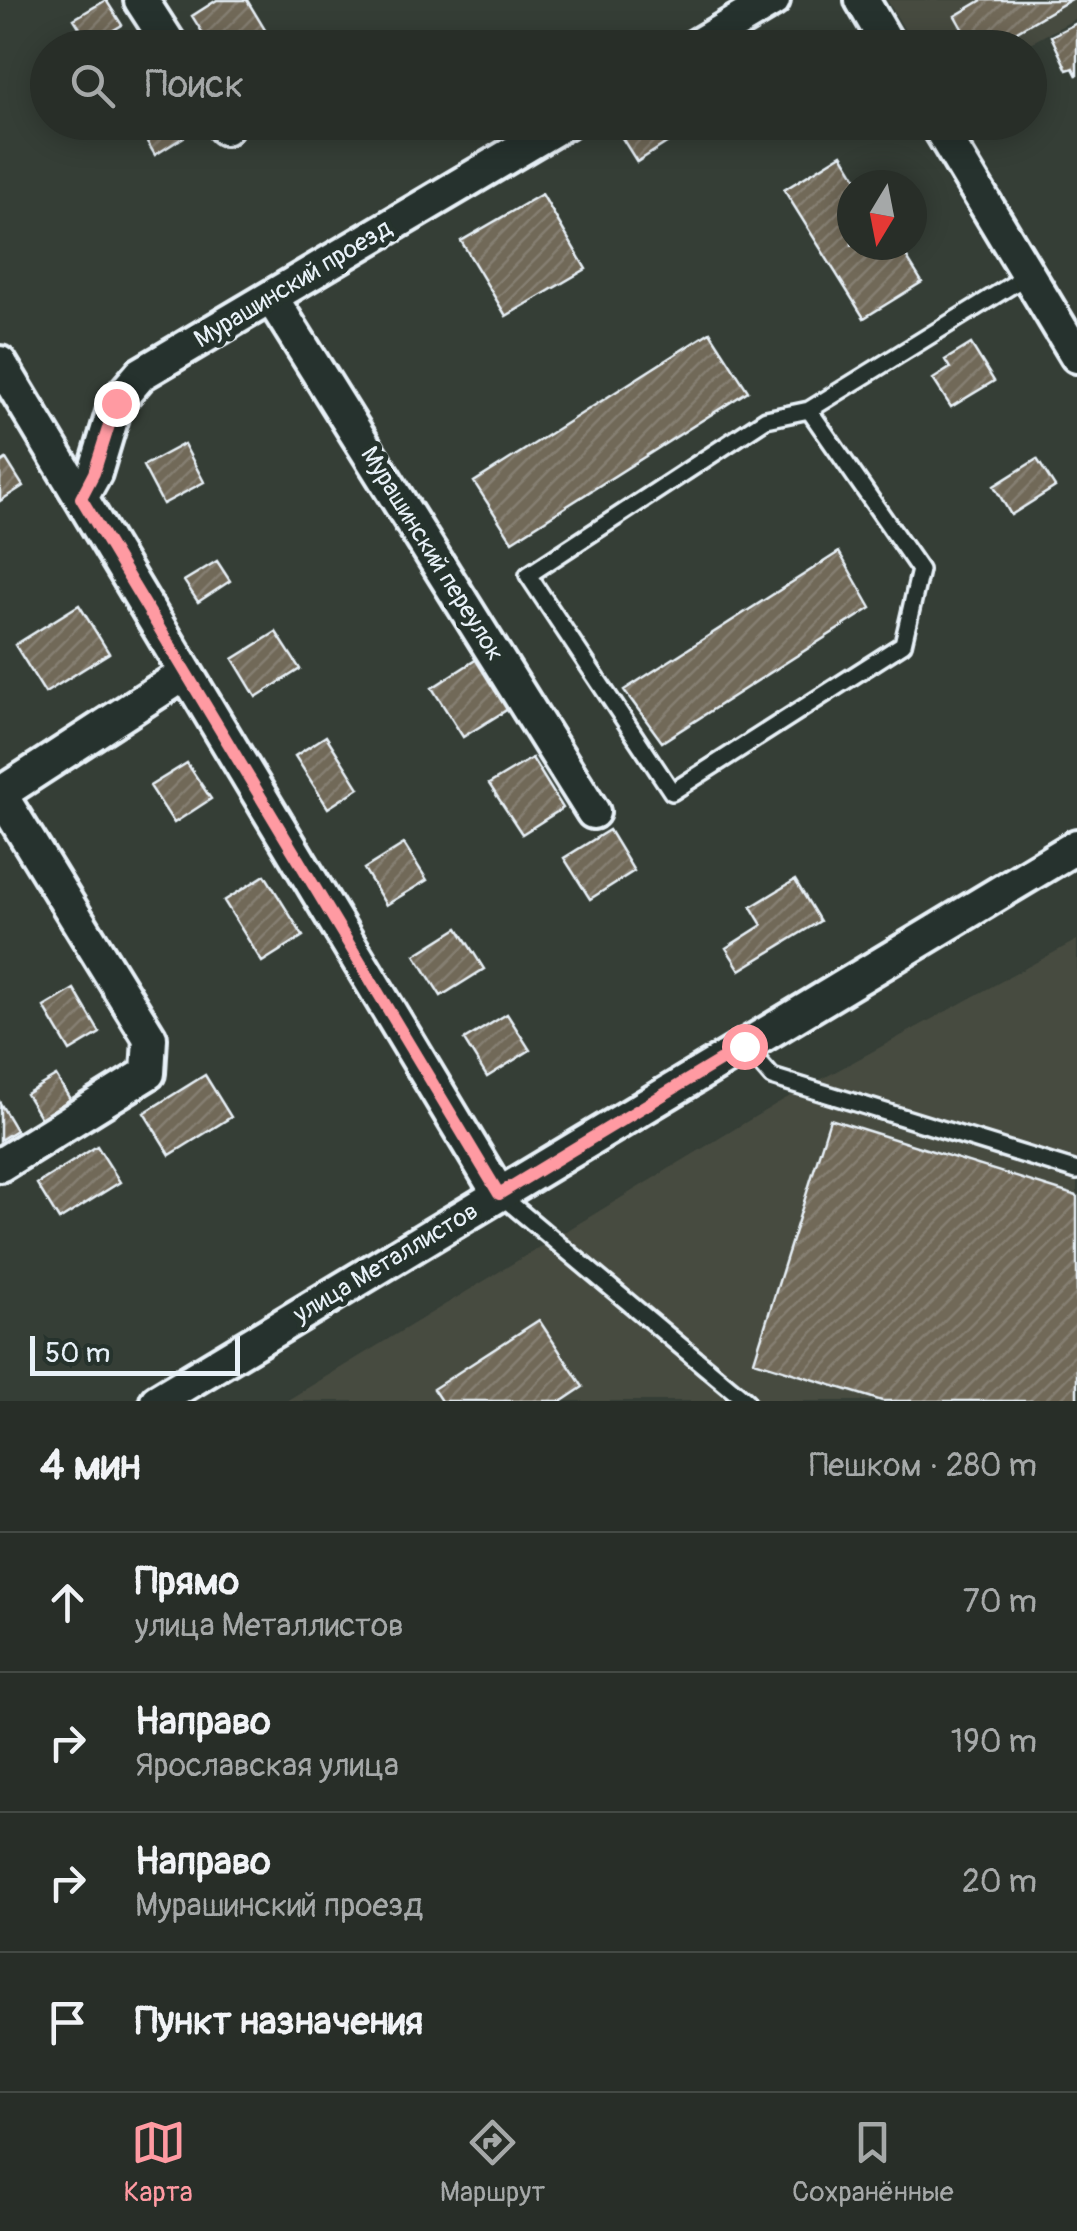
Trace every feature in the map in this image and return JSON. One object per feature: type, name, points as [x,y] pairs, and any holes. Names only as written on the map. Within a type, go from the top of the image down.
[{"type":"street","points":[[140,0],[160,30]]},
{"type":"street","points":[[723,30],[773,0]]},
{"type":"street","points":[[862,0],[880,30]]},
{"type":"street","name":"Мурашинский проезд","points":[[81,498],[94,473],[116,403],[141,374],[536,140]]},
{"type":"street","points":[[947,140],[1077,356]]},
{"type":"street","name":"Мурашинский переулок","points":[[271,297],[593,812]]},
{"type":"street","points":[[0,363],[499,1194]]},
{"type":"street","points":[[0,1166],[148,1073],[150,1038],[0,794],[186,674]]},
{"type":"street","name":"улица Металлистов","points":[[157,1401],[1077,846]]},
{"type":"lane","points":[[809,410],[920,570],[903,644],[672,792],[528,575],[766,419],[809,410],[1028,274]]},
{"type":"lane","points":[[744,1046],[772,1077],[1077,1171]]},
{"type":"lane","points":[[499,1194],[746,1401]]},
{"type":"shaded area","points":[[887,0],[1077,0],[1077,18],[1047,34],[1047,30],[905,30]]},
{"type":"shaded area","points":[[1077,940],[1077,1401],[286,1401],[776,1104]]},
{"type":"building","points":[[106,0],[122,25],[114,30],[81,30],[74,19]]},
{"type":"building","points":[[217,0],[247,0],[265,30],[201,30],[192,16]]},
{"type":"building","points":[[982,0],[1070,0],[1019,30],[963,30],[955,16]]},
{"type":"building","points":[[1077,23],[1077,76],[1073,68],[1067,70],[1051,36]]},
{"type":"building","points":[[146,140],[179,140],[155,155]]},
{"type":"building","points":[[623,140],[671,140],[637,162]]},
{"type":"building","points":[[842,154],[852,170],[837,170],[837,260],[908,260],[922,282],[864,318],[784,190]]},
{"type":"building","points":[[542,194],[586,269],[506,316],[461,241]]},
{"type":"building","points":[[710,332],[748,391],[512,541],[474,482]]},
{"type":"building","points":[[971,344],[994,381],[951,407],[933,379],[950,368],[945,360]]},
{"type":"building","points":[[184,444],[204,482],[163,504],[143,466]]},
{"type":"building","points":[[6,459],[23,486],[0,501],[0,463]]},
{"type":"building","points":[[1037,459],[1055,487],[1011,515],[994,486]]},
{"type":"building","points":[[839,552],[871,608],[662,742],[624,690]]},
{"type":"building","points":[[217,561],[230,581],[198,602],[184,581]]},
{"type":"building","points":[[79,605],[109,653],[45,693],[15,645]]},
{"type":"building","points":[[276,632],[300,669],[256,697],[233,659]]},
{"type":"building","points":[[477,659],[508,709],[463,737],[432,688]]},
{"type":"building","points":[[326,736],[359,788],[328,808],[295,756]]},
{"type":"building","points":[[532,758],[563,808],[522,834],[489,784]]},
{"type":"building","points":[[187,763],[211,799],[174,823],[150,786]]},
{"type":"building","points":[[609,830],[634,871],[590,899],[564,858]]},
{"type":"building","points":[[404,844],[427,880],[386,905],[364,869]]},
{"type":"building","points":[[265,875],[303,936],[262,962],[224,901]]},
{"type":"building","points":[[795,880],[820,921],[740,970],[726,948],[762,925],[751,907]]},
{"type":"building","points":[[458,928],[484,969],[441,996],[415,955]]},
{"type":"building","points":[[74,989],[100,1033],[70,1051],[44,1007]]},
{"type":"building","points":[[507,1014],[530,1050],[487,1077],[464,1040]]},
{"type":"building","points":[[205,1075],[231,1117],[170,1155],[144,1113]]},
{"type":"building","points":[[56,1076],[76,1109],[46,1127],[26,1094]]},
{"type":"building","points":[[0,1103],[16,1130],[0,1140]]},
{"type":"building","points":[[830,1119],[1077,1196],[1077,1401],[882,1401],[754,1361]]},
{"type":"building","points":[[97,1146],[120,1182],[59,1220],[37,1184]]},
{"type":"building","points":[[539,1320],[583,1387],[562,1401],[441,1401],[433,1389]]},
{"type":"route","points":[[116,403],[94,473],[81,498],[499,1194],[744,1046]]}]
